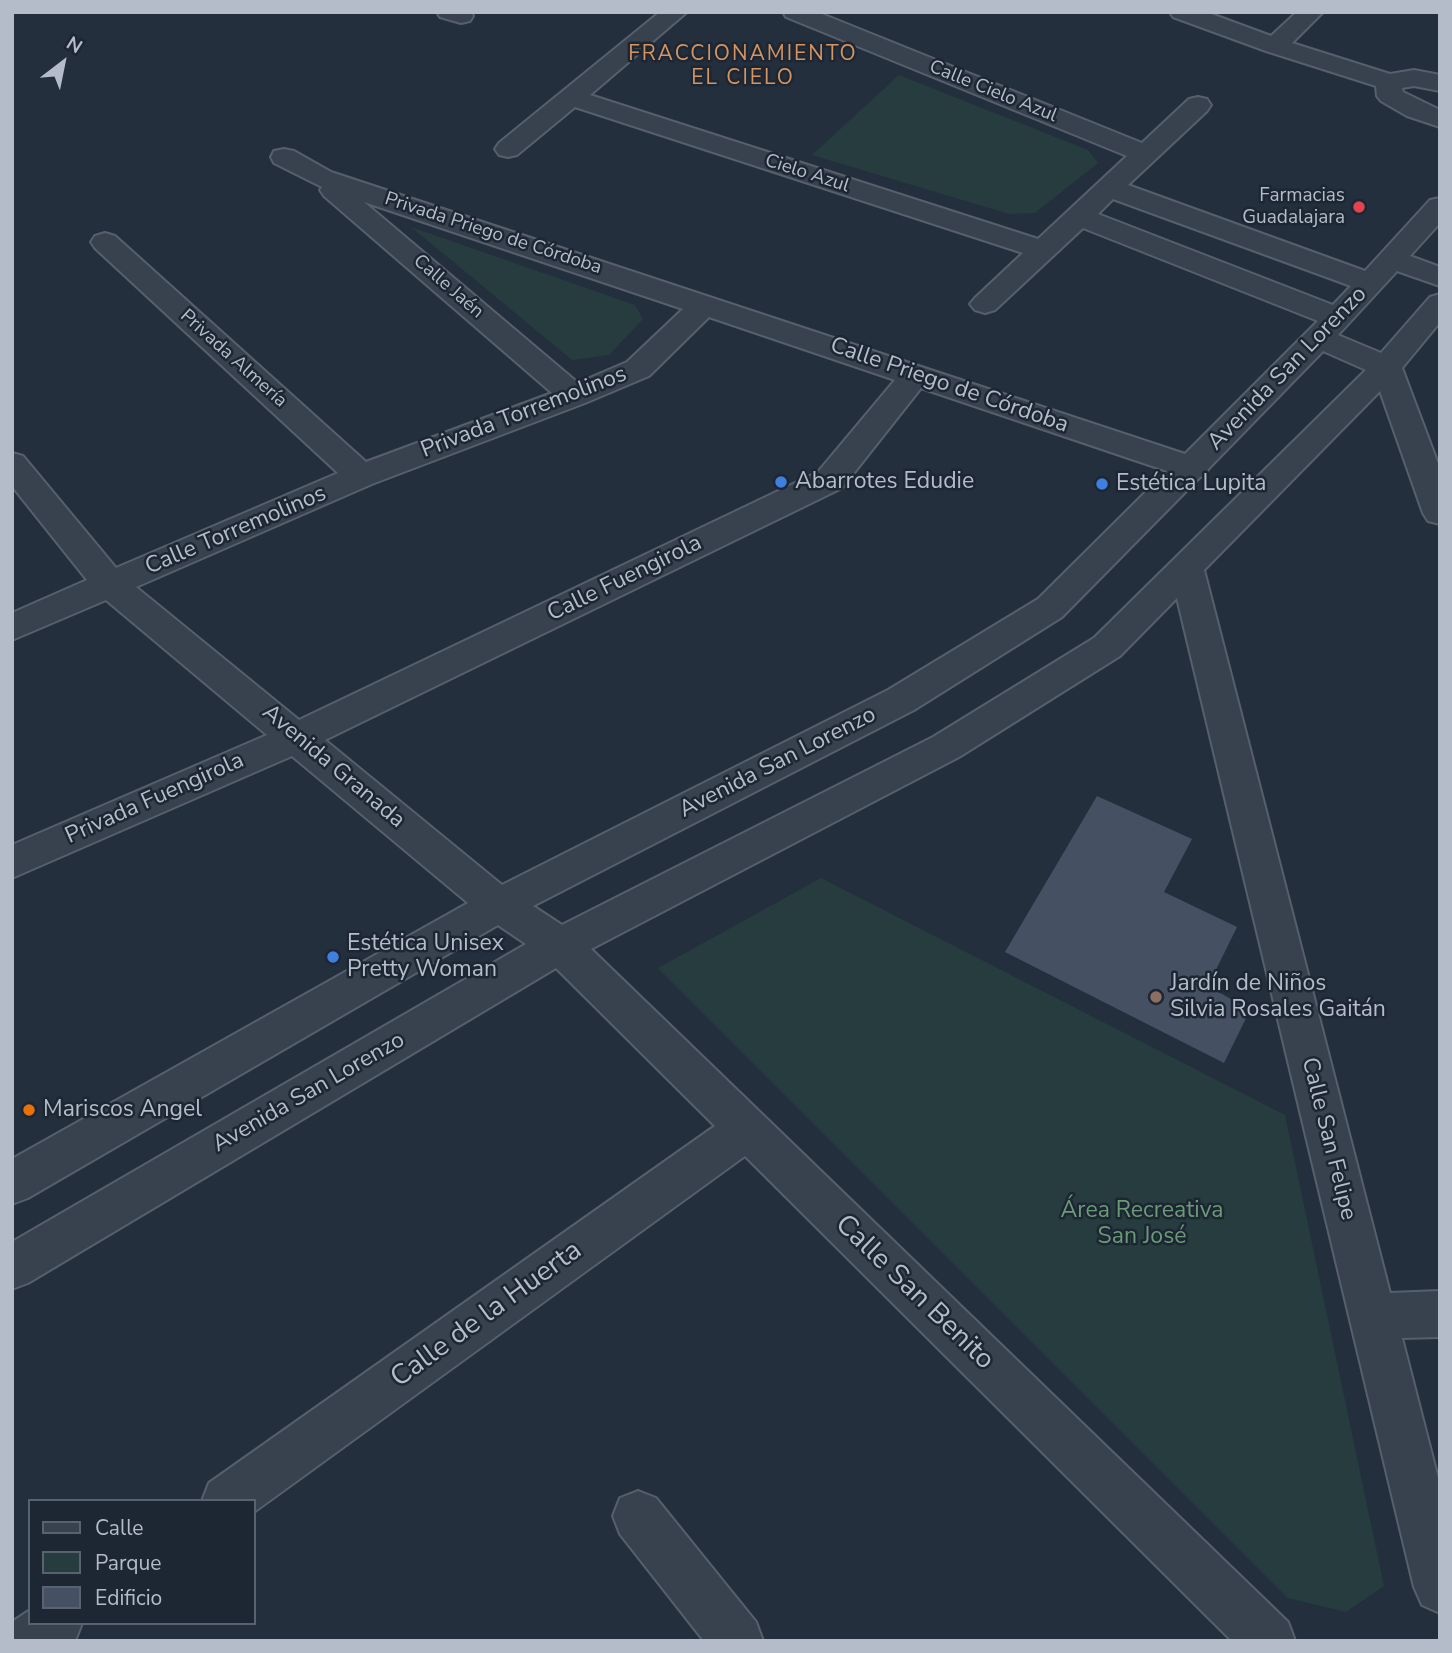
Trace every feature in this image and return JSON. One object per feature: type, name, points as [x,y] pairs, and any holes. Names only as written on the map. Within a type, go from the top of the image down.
[{"type":"street","points":[[508,149],[675,12]]},
{"type":"street","name":"Calle Cielo Azul","points":[[795,12],[1145,154]]},
{"type":"street","points":[[1182,12],[1275,46],[1389,82],[1414,78],[1440,83]]},
{"type":"street","points":[[1275,46],[1311,12]]},
{"type":"street","points":[[1389,82],[1390,96],[1416,110],[1440,118]]},
{"type":"street","name":"Cielo Azul","points":[[571,97],[1042,250]]},
{"type":"street","points":[[985,304],[1198,105]]},
{"type":"street","name":"Privada Priego de Córdoba","points":[[284,157],[321,178],[705,304]]},
{"type":"street","name":"Calle Jaén","points":[[321,178],[575,396]]},
{"type":"street","points":[[1109,188],[1303,259],[1440,277]]},
{"type":"street","points":[[1079,216],[1263,288],[1329,328],[1385,367],[1440,513]]},
{"type":"street","name":"Avenida San Lorenzo","points":[[12,1183],[499,905],[901,700],[1051,607],[1192,468],[1434,220]]},
{"type":"street","name":"Privada Almería","points":[[105,242],[361,476]]},
{"type":"street","points":[[1263,288],[1267,273],[1273,267],[1303,259]]},
{"type":"street","name":"Avenida San Lorenzo","points":[[12,1267],[560,945],[946,747],[1107,647],[1385,367],[1440,303]]},
{"type":"street","name":"Calle Priego de Córdoba","points":[[705,304],[1192,468]]},
{"type":"street","name":"Privada Torremolinos","points":[[361,476],[575,396],[638,369],[705,304]]},
{"type":"street","name":"Calle Fuengirola","points":[[298,737],[830,480],[915,376]]},
{"type":"street","name":"Avenida Granada","points":[[12,464],[110,585],[499,905],[560,945]]},
{"type":"street","name":"Calle Torremolinos","points":[[110,585],[361,476]]},
{"type":"street","name":"Calle San Felipe","points":[[1186,569],[1440,1587]]},
{"type":"street","points":[[12,627],[110,585]]},
{"type":"street","name":"Privada Fuengirola","points":[[12,862],[298,737]]},
{"type":"street","name":"Calle San Benito","points":[[560,945],[1269,1641]]},
{"type":"street","name":"Calle de la Huerta","points":[[230,1499],[747,1129]]},
{"type":"street","points":[[1373,1316],[1440,1314]]},
{"type":"street","points":[[638,1516],[735,1640]]},
{"type":"street","points":[[31,1641],[53,1625]]},
{"type":"green space","points":[[899,75],[1088,150],[1098,163],[1035,213],[1009,214],[812,155]]},
{"type":"green space","points":[[411,227],[635,305],[643,319],[609,355],[572,360]]},
{"type":"green space","name":"Área Recreativa San José","points":[[821,878],[1285,1115],[1384,1586],[1346,1612],[1288,1598],[658,968]]},
{"type":"building","points":[[1097,796],[1192,839],[1164,892],[1237,927],[1208,986],[1250,1010],[1224,1063],[1005,952]]},
{"type":"place","name":"Farmacias Guadalajara","points":[[1359,207]]},
{"type":"place","name":"Abarrotes Edudie","points":[[781,482]]},
{"type":"place","name":"Estética Lupita","points":[[1102,484]]},
{"type":"place","name":"Estética Unisex Pretty Woman","points":[[333,957]]},
{"type":"place","name":"Jardín de Niños Silvia Rosales Gaitán","points":[[1156,997]]},
{"type":"place","name":"Mariscos Angel","points":[[29,1110]]},
{"type":"district","name":"FRACCIONAMIENTO EL CIELO","points":[[743,67]]}]
